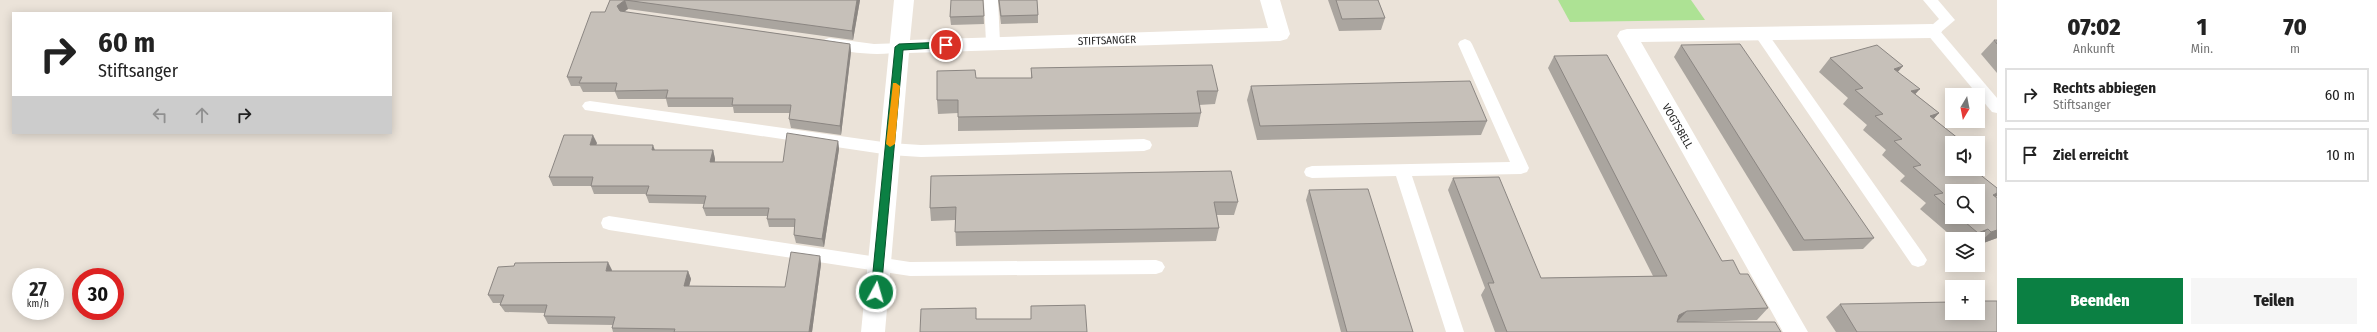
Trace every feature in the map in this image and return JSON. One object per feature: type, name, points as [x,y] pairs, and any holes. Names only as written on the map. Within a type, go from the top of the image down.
[{"type":"street","points":[[872,332],[904,0]]},
{"type":"street","name":"STIFTSANGER","points":[[899,47],[1280,34],[1270,0]]},
{"type":"street","name":"VOGTSBELL","points":[[1795,330],[1627,36],[1932,30]]},
{"type":"lane","points":[[991,0],[993,43]]},
{"type":"lane","points":[[1930,0],[1948,20],[1932,30],[1997,108]]},
{"type":"lane","points":[[1761,34],[1918,260]]},
{"type":"lane","points":[[812,40],[874,49],[899,47]]},
{"type":"lane","points":[[1312,172],[1521,168],[1465,44]]},
{"type":"lane","points":[[590,106],[890,149],[921,151],[1144,145]]},
{"type":"lane","points":[[1402,170],[1455,332]]},
{"type":"lane","points":[[609,223],[910,269],[1156,266]]},
{"type":"lane","points":[[1771,329],[1795,330]]},
{"type":"green space","points":[[1558,0],[1691,0],[1705,20],[1570,22]]},
{"type":"building","points":[[610,0],[625,0],[617,6],[620,11],[850,44],[840,126],[789,119],[791,105],[732,105],[733,98],[666,98],[668,90],[615,91],[617,83],[579,83],[582,77],[567,77],[591,12],[605,12]]},
{"type":"building","points":[[625,0],[857,0],[852,31]]},
{"type":"building","points":[[951,0],[983,0],[984,16],[950,17]]},
{"type":"building","points":[[999,0],[1037,0],[1038,15],[1001,16]]},
{"type":"building","points":[[1336,0],[1378,0],[1385,18],[1342,19]]},
{"type":"building","points":[[1740,44],[1874,238],[1804,240],[1681,45]]},
{"type":"building","points":[[1877,45],[1903,66],[1894,69],[1920,89],[1911,91],[1939,113],[1930,116],[1955,136],[1945,136],[1945,176],[1982,176],[1997,188],[1997,193],[1993,195],[1997,198],[1997,230],[1991,232],[1988,229],[1977,232],[1967,224],[1985,224],[1985,184],[1945,184],[1945,205],[1934,195],[1943,193],[1913,167],[1921,165],[1894,141],[1902,139],[1875,116],[1883,114],[1855,90],[1863,88],[1830,58]]},
{"type":"building","points":[[1607,55],[1722,261],[1733,260],[1740,274],[1748,274],[1768,308],[1687,311],[1679,315],[1677,322],[1775,322],[1781,332],[1507,332],[1488,283],[1494,283],[1453,178],[1499,177],[1541,278],[1667,276],[1554,56]]},
{"type":"building","points":[[1212,65],[1218,91],[1197,91],[1201,113],[958,117],[958,100],[937,100],[937,71],[975,70],[976,78],[1032,78],[1031,68]]},
{"type":"building","points":[[1470,81],[1487,121],[1260,126],[1251,86]]},
{"type":"building","points":[[787,133],[838,141],[822,239],[794,235],[795,219],[767,219],[769,208],[703,208],[706,196],[646,195],[649,186],[591,186],[593,177],[549,177],[564,135],[593,135],[590,145],[653,145],[652,150],[713,150],[710,162],[783,162]]},
{"type":"building","points":[[1231,171],[1238,202],[1214,202],[1219,228],[955,232],[956,207],[930,208],[931,176]]},
{"type":"building","points":[[1368,189],[1413,332],[1347,332],[1309,190]]},
{"type":"building","points":[[791,252],[820,256],[809,332],[674,332],[675,329],[612,328],[615,317],[544,316],[547,305],[500,305],[504,295],[488,295],[498,267],[514,266],[515,263],[608,262],[606,271],[688,271],[684,286],[785,287]]},
{"type":"building","points":[[1985,301],[1997,301],[1997,332],[1857,332],[1840,304],[1945,302],[1945,320],[1985,320]]},
{"type":"building","points":[[1085,305],[1087,332],[920,332],[921,309],[976,308],[976,319],[1031,319],[1031,306]]},
{"type":"slow traffic","points":[[890,144],[896,86]]},
{"type":"route","points":[[876,292],[899,47],[946,45]]}]
